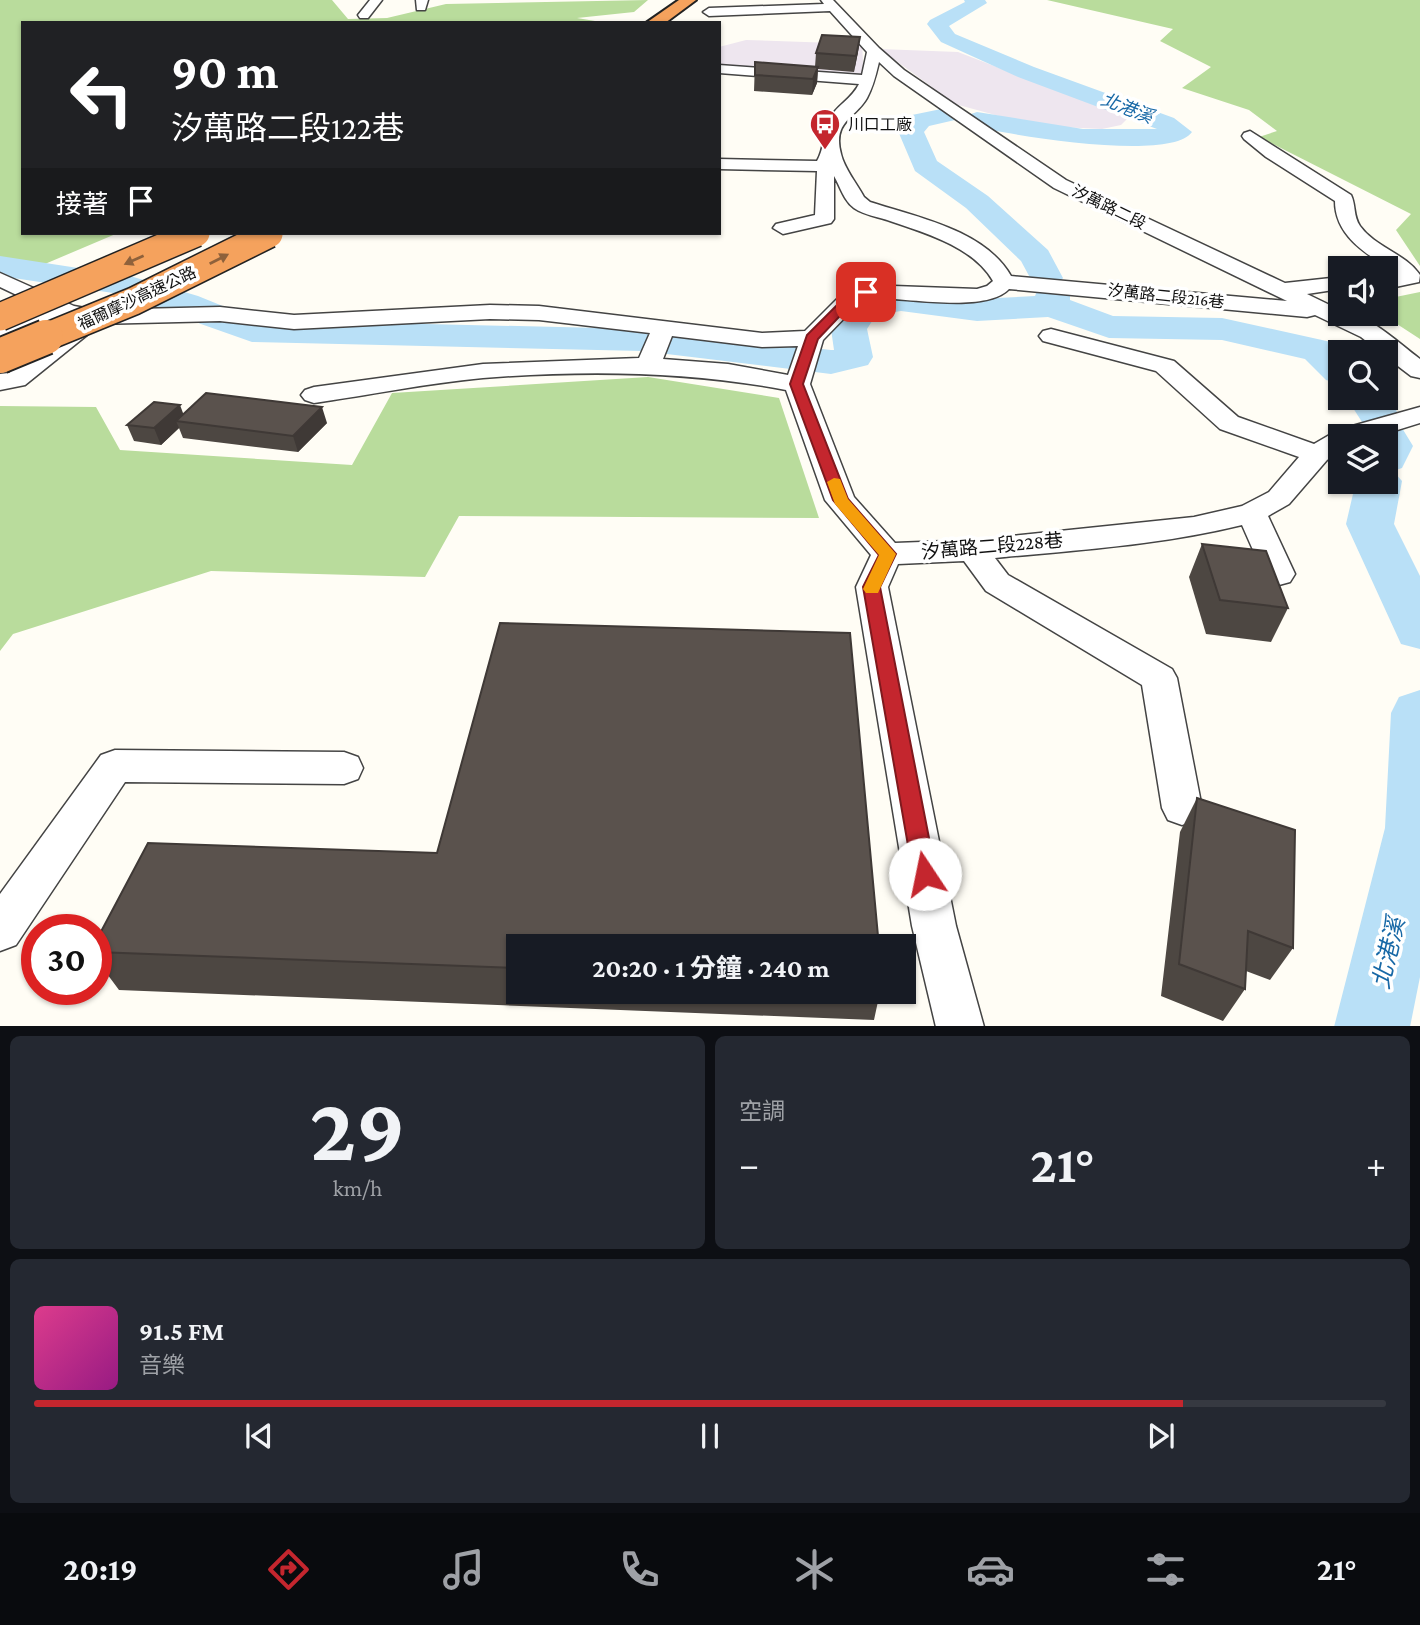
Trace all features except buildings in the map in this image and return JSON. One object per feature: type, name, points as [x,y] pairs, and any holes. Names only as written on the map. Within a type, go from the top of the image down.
[{"type":"highway","points":[[657,21],[689,0]]},
{"type":"highway","points":[[687,21],[713,6]]},
{"type":"highway","name":"福爾摩沙高速公路","points":[[0,317],[191,235]]},
{"type":"highway","name":"福爾摩沙高速公路","points":[[0,356],[134,301],[266,235]]},
{"type":"street","points":[[364,15],[376,0]]},
{"type":"street","points":[[713,6],[831,4]]},
{"type":"street","name":"汐萬路二段","points":[[831,4],[874,51],[946,107],[1060,184],[1328,312]]},
{"type":"street","points":[[783,228],[824,219],[828,166],[836,120],[859,99],[868,80],[874,51]]},
{"type":"street","points":[[721,69],[868,80]]},
{"type":"street","points":[[1250,136],[1260,146],[1323,181],[1344,198],[1342,213],[1350,228],[1385,256]]},
{"type":"street","points":[[721,164],[828,166],[863,206],[930,227],[974,251],[1000,270],[1004,282],[995,291],[978,296],[889,291],[866,292],[850,299],[812,338],[797,384],[841,500],[887,554],[872,587],[934,926],[960,1026]]},
{"type":"street","points":[[721,175],[828,166]]},
{"type":"street","points":[[1398,265],[1411,277],[1398,282]]},
{"type":"street","points":[[0,279],[66,311],[96,317],[220,314],[294,322],[490,312],[540,313],[762,340],[812,338]]},
{"type":"street","name":"汐萬路二段216巷","points":[[1004,282],[1108,289],[1183,300],[1328,312]]},
{"type":"street","points":[[1282,290],[1328,285]]},
{"type":"street","points":[[0,330],[31,324],[66,311]]},
{"type":"street","points":[[0,382],[16,380],[96,317]]},
{"type":"street","name":"汐萬路二段","points":[[1357,326],[1369,332],[1420,371]]},
{"type":"street","points":[[648,365],[664,328]]},
{"type":"street","points":[[1051,336],[1165,366],[1228,422],[1328,447]]},
{"type":"street","points":[[314,395],[483,371],[648,365],[728,371],[797,384]]},
{"type":"street","points":[[1389,424],[1420,415]]},
{"type":"street","name":"汐萬路二段228巷","points":[[887,554],[973,550],[1194,527],[1251,513],[1279,498],[1328,448]]},
{"type":"street","points":[[1194,527],[1222,562],[1251,571],[1279,574],[1251,513]]},
{"type":"street","points":[[973,550],[997,583],[1159,678],[1182,808]]},
{"type":"street","points":[[0,930],[115,766],[344,768]]},
{"type":"shaded area","points":[[746,40],[862,44],[864,78],[721,67],[721,46]]},
{"type":"shaded area","points":[[880,49],[958,52],[1128,118],[1121,125],[1102,129],[1059,127],[1010,119],[955,104]]},
{"type":"green space","points":[[0,0],[332,0],[348,19],[387,18],[446,4],[648,0],[634,12],[577,18],[595,21],[21,21],[21,235],[113,235],[26,272],[0,269]]},
{"type":"green space","points":[[1047,0],[1420,0],[1420,266],[1396,230],[1411,214],[1259,137],[1277,131],[1249,110],[1182,88],[1211,67],[1160,41],[1173,29]]},
{"type":"green space","points":[[1420,292],[1420,339],[1398,325],[1398,297]]},
{"type":"green space","points":[[648,377],[779,398],[819,518],[459,516],[425,577],[211,571],[13,634],[0,651],[0,406],[96,407],[120,450],[352,465],[392,393]]},
{"type":"waterway","name":"北港溪","points":[[973,0],[978,3],[937,24],[948,38],[1026,72],[1165,123],[1179,132],[1165,137],[1083,137],[977,120]]},
{"type":"waterway","name":"北港溪","points":[[946,115],[921,120],[911,131],[925,165],[977,202],[1036,257],[1046,278]]},
{"type":"waterway","points":[[0,266],[118,283],[185,304],[252,331],[642,340],[831,362],[854,357],[849,329],[863,306],[901,300],[977,310],[1052,306]]},
{"type":"waterway","name":"北港溪","points":[[1052,306],[1053,291]]},
{"type":"waterway","name":"北港溪","points":[[1052,306],[1109,327],[1222,329],[1318,350],[1328,360]]},
{"type":"waterway","name":"北港溪","points":[[1376,494],[1370,524],[1420,630]]},
{"type":"waterway","name":"北港溪","points":[[1372,1026],[1417,828],[1420,713]]},
{"type":"slow traffic","points":[[834,482],[841,500],[887,554],[872,589]]},
{"type":"place","name":"川口工廠","points":[[825,151]]},
{"type":"route","points":[[866,292],[850,299],[812,338],[797,384],[841,500],[887,554],[872,587],[925,874]]}]
